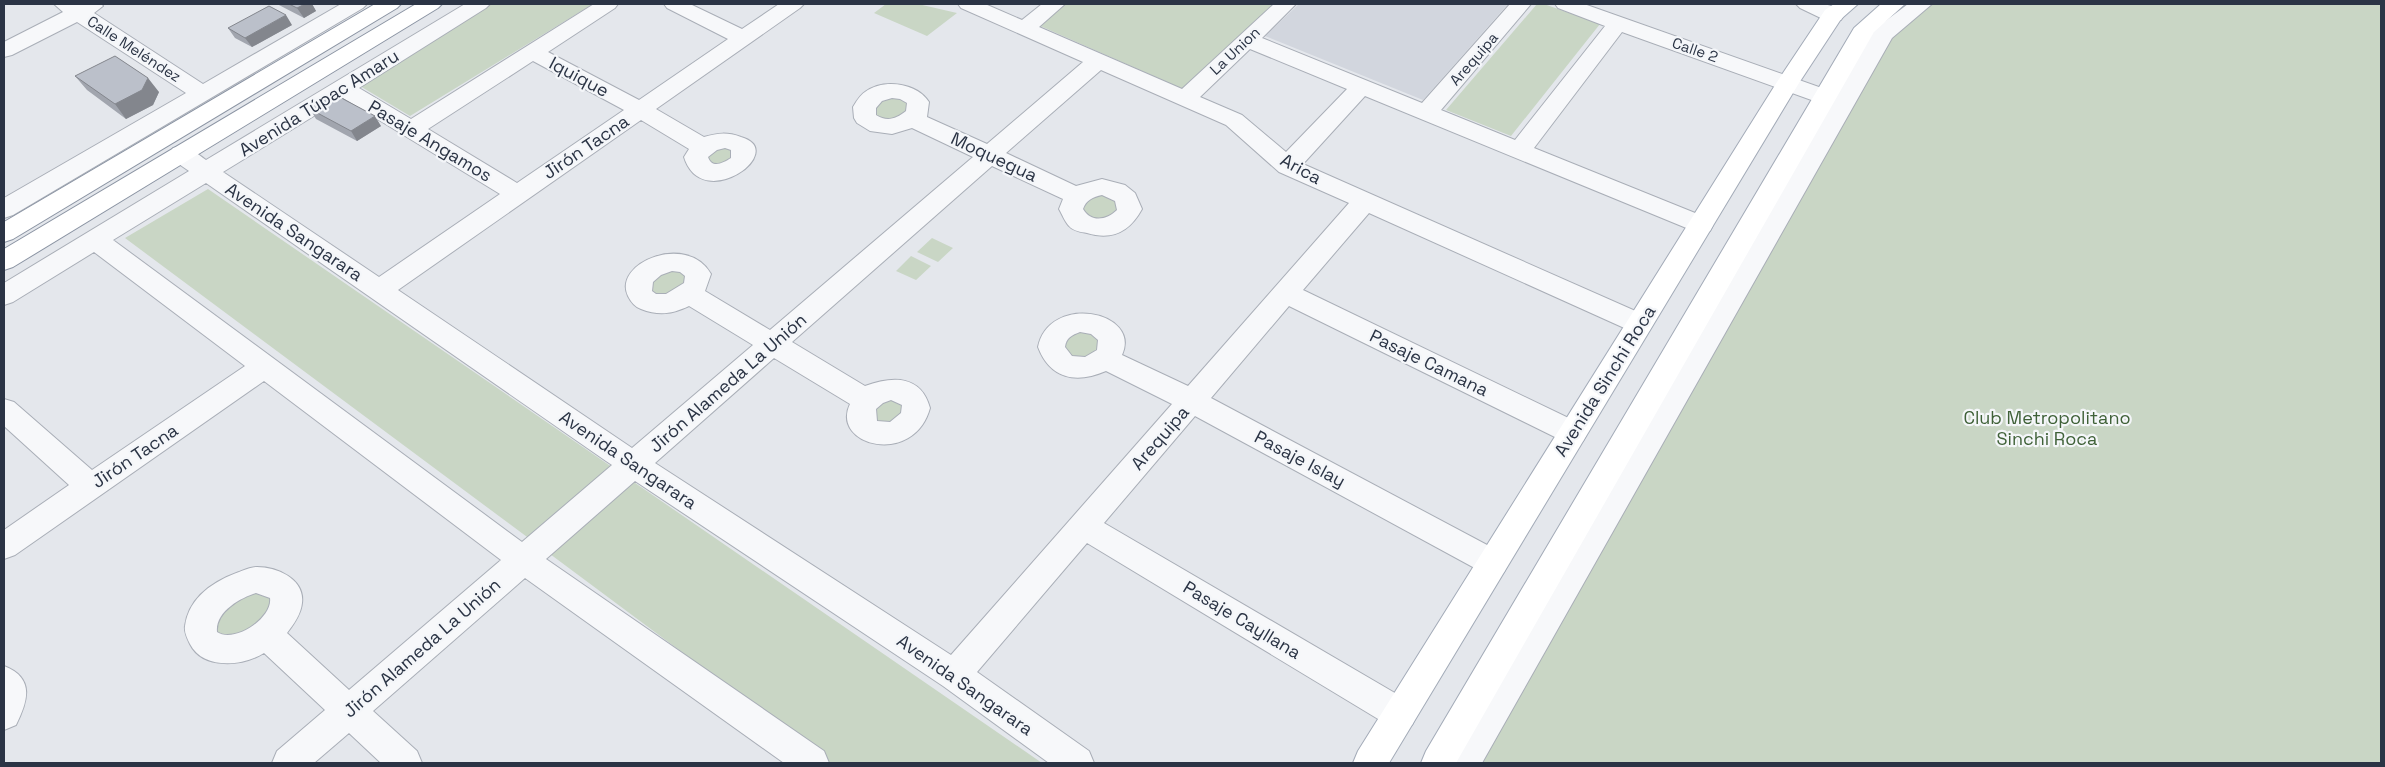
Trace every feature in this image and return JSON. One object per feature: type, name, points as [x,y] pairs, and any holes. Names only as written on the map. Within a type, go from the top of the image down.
[{"type":"main road","points":[[4,233],[390,4]]},
{"type":"main road","name":"Avenida Túpac Amaru","points":[[4,261],[431,4]]},
{"type":"main road","points":[[1438,763],[1594,516],[1865,28],[1894,4]]},
{"type":"main road","name":"Avenida Sinchi Roca","points":[[1370,763],[1788,82],[1840,10]]},
{"type":"street","points":[[4,209],[356,4]]},
{"type":"street","name":"Avenida Túpac Amaru","points":[[4,295],[479,4]]},
{"type":"street","points":[[411,129],[608,4]]},
{"type":"street","points":[[674,4],[744,38]]},
{"type":"street","name":"Jirón Tacna","points":[[379,290],[793,4]]},
{"type":"street","name":"Arica","points":[[968,4],[1234,120],[1287,166],[1640,324]]},
{"type":"street","points":[[1025,28],[1055,4]]},
{"type":"street","name":"La Union","points":[[1185,98],[1286,4]]},
{"type":"street","name":"Arequipa","points":[[1426,113],[1521,4]]},
{"type":"street","name":"Calle 2","points":[[1565,4],[1788,82],[1825,97]]},
{"type":"street","points":[[1807,4],[1840,10]]},
{"type":"street","points":[[1464,763],[1594,516],[1883,34],[1921,4]]},
{"type":"street","points":[[4,50],[80,7]]},
{"type":"street","name":"Calle Meléndez","points":[[80,7],[203,94]]},
{"type":"street","points":[[1519,151],[1618,22]]},
{"type":"street","points":[[1247,40],[1701,225]]},
{"type":"street","name":"Iquique","points":[[532,52],[641,110],[704,147]]},
{"type":"street","name":"Jirón Alameda La Unión","points":[[290,763],[1099,60]]},
{"type":"street","points":[[1287,166],[1361,87]]},
{"type":"street","name":"Pasaje Angamos","points":[[343,88],[518,194]]},
{"type":"street","name":"Moquegua","points":[[912,119],[1077,196]]},
{"type":"street","name":"Avenida Sangarara","points":[[181,154],[633,465],[954,675],[1077,763]]},
{"type":"street","name":"Arequipa","points":[[954,675],[1365,201]]},
{"type":"street","points":[[96,240],[524,560],[812,763]]},
{"type":"street","name":"Pasaje Camana","points":[[1285,293],[1573,433]]},
{"type":"street","points":[[689,294],[866,400]]},
{"type":"street","name":"Pasaje Islay","points":[[1106,359],[1192,401],[1493,563]]},
{"type":"street","name":"Jirón Tacna","points":[[4,546],[265,366]]},
{"type":"street","points":[[4,410],[90,486]]},
{"type":"street","name":"Pasaje Cayllana","points":[[1084,526],[1400,714]]},
{"type":"street","points":[[266,635],[405,763]]},
{"type":"street","points":[[4,681],[8,685],[11,694],[4,714]]},
{"type":"shaded area","points":[[1299,4],[1508,4],[1423,100],[1265,36]]},
{"type":"green space","points":[[483,4],[593,4],[410,116],[355,83]]},
{"type":"green space","points":[[886,4],[918,4],[957,13],[927,36],[874,13]]},
{"type":"green space","points":[[1064,4],[1276,4],[1185,90],[1038,25]]},
{"type":"green space","points":[[1537,4],[1544,4],[1600,24],[1511,136],[1446,110]]},
{"type":"green space","name":"Club Metropolitano Sinchi Roca","points":[[1920,4],[2381,4],[2381,763],[1479,763],[1732,305],[1888,30]]},
{"type":"green space","points":[[887,98],[899,98],[908,103],[909,111],[890,121],[874,117],[874,106]]},
{"type":"green space","points":[[730,145],[738,158],[712,168],[704,153]]},
{"type":"green space","points":[[208,189],[1042,763],[831,763],[125,238]]},
{"type":"green space","points":[[1095,193],[1119,199],[1115,218],[1087,220],[1079,203]]},
{"type":"green space","points":[[932,238],[953,248],[938,262],[917,252]]},
{"type":"green space","points":[[911,256],[931,266],[916,280],[896,271]]},
{"type":"green space","points":[[672,268],[687,275],[683,290],[656,298],[645,283]]},
{"type":"green space","points":[[1090,327],[1105,347],[1074,363],[1058,339]]},
{"type":"green space","points":[[885,394],[912,408],[879,430],[867,406]]},
{"type":"green space","points":[[257,589],[275,601],[255,634],[216,637],[213,616]]},
{"type":"building","points":[[289,4],[305,4],[297,8]]},
{"type":"building","points":[[269,6],[286,15],[245,38],[228,28]]},
{"type":"building","points":[[115,56],[148,78],[142,90],[115,104],[75,76]]},
{"type":"building","points":[[334,94],[375,116],[351,131],[310,109]]}]
